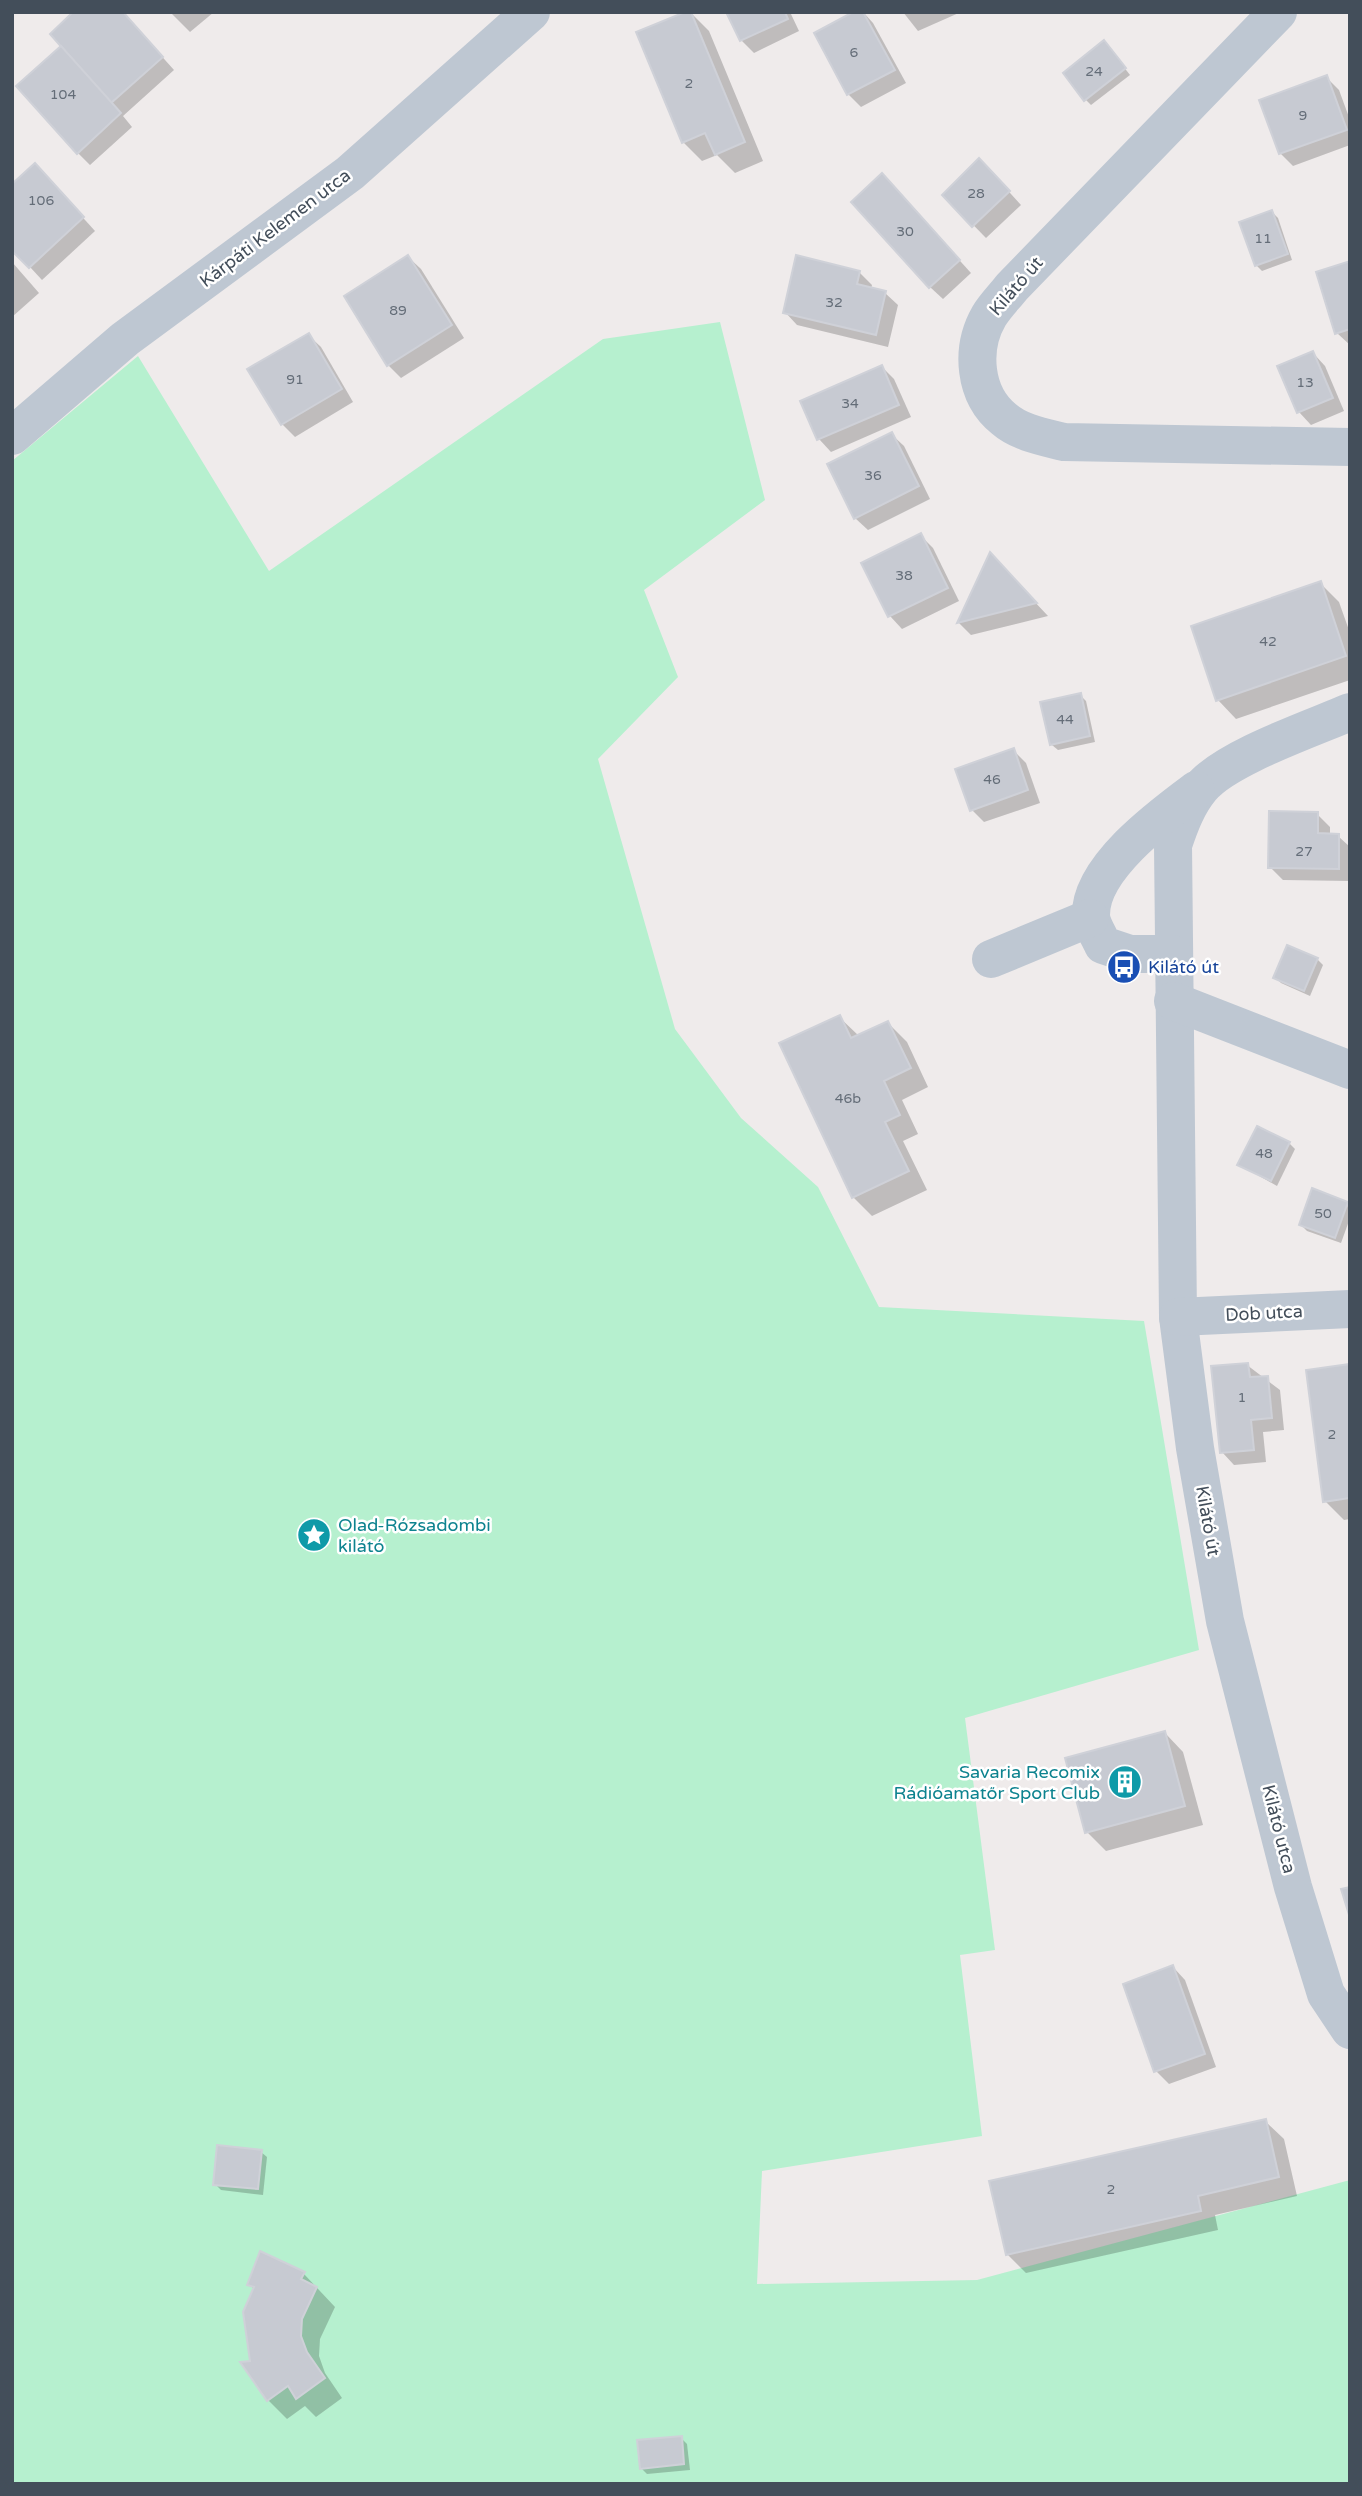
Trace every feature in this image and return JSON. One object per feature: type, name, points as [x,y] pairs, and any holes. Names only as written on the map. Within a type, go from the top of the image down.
[{"type":"street","name":"Kárpáti Kelemen utca","points":[[12,436],[125,339],[350,173],[531,12]]},
{"type":"street","name":"Kilátó út","points":[[1278,12],[1012,287],[988,317],[977,350],[979,379],[988,403],[1005,420],[1032,434],[1064,442],[1350,446]]},
{"type":"street","name":"Kilátó út","points":[[1225,1621],[1195,1448],[1178,1317],[1173,845],[1184,812],[1203,785],[1238,761],[1350,712]]},
{"type":"street","points":[[1173,954],[1130,954],[1103,945],[1090,918],[1093,891],[1143,829],[1203,785]]},
{"type":"street","points":[[991,959],[1090,918]]},
{"type":"street","points":[[1173,1001],[1350,1070]]},
{"type":"street","name":"Dob utca","points":[[1178,1317],[1350,1309]]},
{"type":"street","name":"Kilátó utca","points":[[1225,1621],[1313,1957],[1326,1994],[1349,2030]]},
{"type":"green space","points":[[720,322],[765,500],[644,590],[678,677],[598,759],[675,1029],[741,1118],[818,1187],[879,1307],[1144,1321],[1199,1650],[965,1718],[995,1950],[960,1955],[982,2136],[762,2171],[757,2284],[977,2280],[1350,2180],[1350,2484],[12,2484],[12,461],[138,356],[269,571],[603,339]]},
{"type":"building","points":[[73,12],[123,12],[163,57],[111,103],[50,34]]},
{"type":"building","points":[[691,12],[745,142],[715,155],[705,133],[682,143],[636,32]]},
{"type":"building","points":[[726,12],[785,12],[788,19],[740,41]]},
{"type":"building","points":[[853,12],[863,12],[895,70],[847,95],[814,33]]},
{"type":"building","points":[[1104,40],[1126,68],[1084,101],[1063,73]]},
{"type":"building","points":[[61,46],[121,113],[77,154],[16,86]]},
{"type":"building","points":[[1327,75],[1347,130],[1279,154],[1259,100]]},
{"type":"building","points":[[979,158],[1010,191],[972,227],[942,195]]},
{"type":"building","points":[[35,163],[84,217],[29,268],[12,251],[12,184]]},
{"type":"building","points":[[882,173],[960,260],[929,288],[851,202]]},
{"type":"building","points":[[1272,210],[1288,254],[1255,266],[1239,222]]},
{"type":"building","points":[[408,255],[452,325],[387,366],[344,296]]},
{"type":"building","points":[[796,255],[860,271],[857,284],[886,291],[876,335],[783,313]]},
{"type":"building","points":[[1350,261],[1350,329],[1335,334],[1316,272]]},
{"type":"building","points":[[309,333],[342,389],[281,425],[247,369]]},
{"type":"building","points":[[1313,351],[1333,398],[1297,413],[1277,366]]},
{"type":"building","points":[[882,365],[899,405],[817,440],[800,401]]},
{"type":"building","points":[[892,432],[919,486],[854,519],[827,464]]},
{"type":"building","points":[[921,533],[948,588],[888,617],[861,563]]},
{"type":"building","points":[[990,552],[1037,603],[957,623]]},
{"type":"building","points":[[1321,581],[1346,656],[1216,701],[1191,626]]},
{"type":"building","points":[[1081,693],[1090,736],[1050,745],[1040,702]]},
{"type":"building","points":[[1014,748],[1028,790],[970,811],[955,769]]},
{"type":"building","points":[[1269,811],[1318,812],[1318,833],[1339,834],[1339,869],[1268,868]]},
{"type":"building","points":[[1287,945],[1318,958],[1304,991],[1273,978]]},
{"type":"building","points":[[840,1015],[851,1038],[888,1021],[911,1068],[884,1081],[900,1115],[885,1122],[909,1171],[852,1198],[779,1043]]},
{"type":"building","points":[[1257,1126],[1290,1142],[1271,1181],[1237,1165]]},
{"type":"building","points":[[1312,1188],[1348,1202],[1335,1238],[1299,1225]]},
{"type":"building","points":[[1248,1363],[1250,1377],[1268,1376],[1272,1418],[1251,1420],[1254,1450],[1220,1453],[1211,1366]]},
{"type":"building","points":[[1350,1364],[1350,1498],[1323,1502],[1306,1370]]},
{"type":"building","name":"Savaria Recomix Rádióamatőr Sport Club","points":[[1165,1731],[1185,1806],[1085,1833],[1065,1758]]},
{"type":"building","points":[[1350,1887],[1350,1918],[1341,1889]]},
{"type":"building","points":[[1173,1965],[1205,2054],[1154,2072],[1123,1984]]},
{"type":"building","points":[[1266,2119],[1279,2177],[1198,2196],[1201,2211],[1006,2255],[989,2181]]},
{"type":"building","points":[[217,2145],[262,2150],[258,2189],[213,2185]]},
{"type":"building","points":[[260,2251],[305,2272],[301,2279],[317,2287],[302,2319],[301,2336],[307,2352],[325,2378],[296,2399],[288,2386],[267,2401],[240,2362],[250,2361],[243,2312],[254,2287],[247,2285]]},
{"type":"building","points":[[682,2436],[684,2464],[640,2469],[637,2440]]},
{"type":"place","name":"Kilátó út","points":[[1124,967]]},
{"type":"place","name":"Olad-Rózsadombi kilátó","points":[[314,1535]]},
{"type":"place","name":"Savaria Recomix Rádióamatőr Sport Club","points":[[1125,1782]]}]
